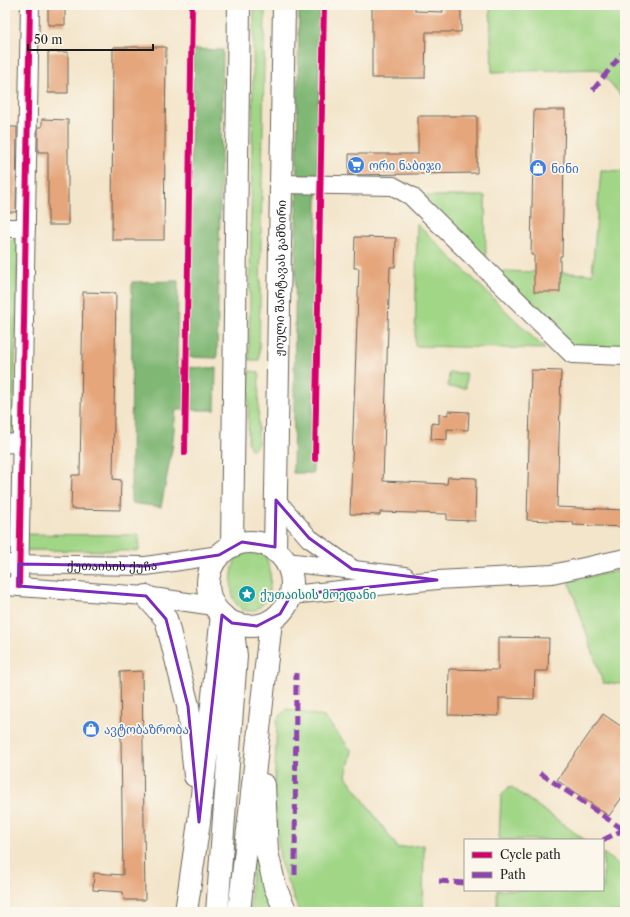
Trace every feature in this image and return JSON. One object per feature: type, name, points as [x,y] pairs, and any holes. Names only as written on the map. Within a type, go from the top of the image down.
[{"type":"main road","points":[[225,550],[239,5]]},
{"type":"main road","name":"ჟიული შარტავას გამზირი","points":[[280,556],[276,500],[284,5]]},
{"type":"main road","points":[[217,912],[236,656],[223,615],[210,598],[208,580],[211,567],[225,550],[242,542],[254,542],[266,545],[280,556],[292,578],[291,595],[286,606],[280,614],[271,621],[257,626],[242,626],[223,615]]},
{"type":"main road","points":[[146,596],[166,619],[188,706],[199,822]]},
{"type":"main road","points":[[186,912],[199,822],[223,615]]},
{"type":"main road","points":[[239,912],[271,621]]},
{"type":"main road","points":[[261,710],[267,852],[275,887],[286,912]]},
{"type":"street","points":[[30,5],[26,228],[13,443],[12,586],[146,596],[223,615]]},
{"type":"street","points":[[281,184],[393,186],[411,196],[572,354],[625,356]]},
{"type":"street","points":[[5,228],[26,228]]},
{"type":"street","points":[[276,500],[309,538],[352,569]]},
{"type":"street","name":"ქუთაისის ქუჩა","points":[[12,564],[146,566],[225,550]]},
{"type":"street","points":[[280,556],[352,569],[437,580]]},
{"type":"street","points":[[291,595],[437,580],[552,574],[625,558]]},
{"type":"highlighted area","points":[[276,500],[309,538],[352,569],[437,580],[291,595],[280,614],[257,626],[232,623],[222,615],[199,822],[188,706],[166,619],[146,596],[19,586],[19,564],[146,566],[219,555],[242,542],[275,547]]},
{"type":"green space","points":[[254,5],[265,5],[259,360],[249,360]]},
{"type":"green space","points":[[299,5],[320,5],[313,473],[293,473]]},
{"type":"green space","points":[[490,5],[625,5],[625,100],[598,69],[492,72]]},
{"type":"green space","points":[[193,49],[223,50],[217,358],[187,357]]},
{"type":"green space","points":[[601,170],[625,171],[625,348],[570,346],[504,284],[503,271],[592,274]]},
{"type":"green space","points":[[418,196],[485,196],[486,262]]},
{"type":"green space","points":[[417,224],[545,349],[415,346]]},
{"type":"green space","points":[[5,240],[18,240],[13,439],[5,438]]},
{"type":"green space","points":[[178,281],[177,367],[216,368],[215,410],[176,410],[172,449],[161,507],[131,503],[132,282]]},
{"type":"green space","points":[[249,371],[259,372],[258,443],[254,449],[251,449],[248,443]]},
{"type":"green space","points":[[449,373],[466,373],[466,388],[448,387]]},
{"type":"green space","points":[[5,534],[139,535],[139,551],[5,550]]},
{"type":"green space","points":[[247,550],[257,550],[264,555],[268,563],[270,573],[268,594],[264,603],[257,609],[249,611],[243,610],[235,602],[231,580],[236,559],[239,554]]},
{"type":"green space","points":[[625,569],[625,684],[603,683],[569,581]]},
{"type":"green space","points":[[287,709],[324,717],[352,751],[346,776],[398,848],[424,845],[423,912],[299,912],[280,862],[274,798],[277,719]]},
{"type":"green space","points":[[510,786],[584,839],[499,839],[501,796]]},
{"type":"green space","points":[[253,849],[262,861],[277,912],[250,912]]},
{"type":"green space","points":[[604,854],[625,869],[625,912],[497,912],[497,891],[604,891]]},
{"type":"building","points":[[48,5],[65,6],[65,25],[48,25]]},
{"type":"building","points":[[372,5],[415,5],[415,11],[443,12],[442,5],[461,5],[461,32],[426,32],[425,78],[372,78]]},
{"type":"building","points":[[113,47],[166,47],[164,240],[112,240]]},
{"type":"building","points":[[48,52],[68,52],[68,93],[48,93]]},
{"type":"building","points":[[534,110],[565,110],[560,292],[534,292],[534,255],[531,255]]},
{"type":"building","points":[[418,116],[477,116],[477,173],[349,175],[349,154],[418,154]]},
{"type":"building","points":[[42,119],[68,120],[68,225],[48,225],[48,152],[38,152],[38,127],[42,127]]},
{"type":"building","points":[[5,127],[17,127],[16,212],[5,212]]},
{"type":"building","points":[[355,237],[396,238],[395,267],[390,267],[383,481],[447,484],[448,477],[476,478],[475,521],[447,520],[447,514],[380,512],[380,515],[350,514],[359,268],[354,268]]},
{"type":"building","points":[[83,292],[116,293],[113,479],[121,480],[120,510],[71,509],[72,475],[80,475]]},
{"type":"building","points":[[531,370],[561,371],[557,507],[625,510],[625,527],[573,525],[574,522],[527,520]]},
{"type":"building","points":[[448,411],[469,412],[468,430],[447,429],[447,440],[431,439],[432,423],[439,424],[439,414],[448,415]]},
{"type":"building","points":[[498,637],[549,638],[548,671],[535,671],[534,699],[499,698],[499,716],[448,715],[449,669],[498,670]]},
{"type":"building","points":[[142,671],[145,900],[124,900],[123,892],[93,890],[94,873],[123,875],[120,672]]},
{"type":"building","points":[[603,714],[625,729],[625,793],[609,816],[557,780]]},
{"type":"marked path","points":[[593,90],[625,50]]},
{"type":"marked path","points":[[295,875],[296,673]]},
{"type":"marked path","points":[[540,773],[624,830]]},
{"type":"marked path","points":[[604,840],[625,829]]},
{"type":"marked path","points":[[439,881],[464,883]]},
{"type":"cycle path","points":[[19,586],[30,5]]},
{"type":"cycle path","points":[[185,453],[192,5]]},
{"type":"cycle path","points":[[315,459],[324,5]]},
{"type":"place","name":"ორი ნაბიჯი","points":[[356,165]]},
{"type":"place","name":"ნინი","points":[[538,168]]},
{"type":"place","name":"ქუთაისის მოედანი","points":[[247,594]]},
{"type":"place","name":"ავტობაზრობა","points":[[91,729]]}]
